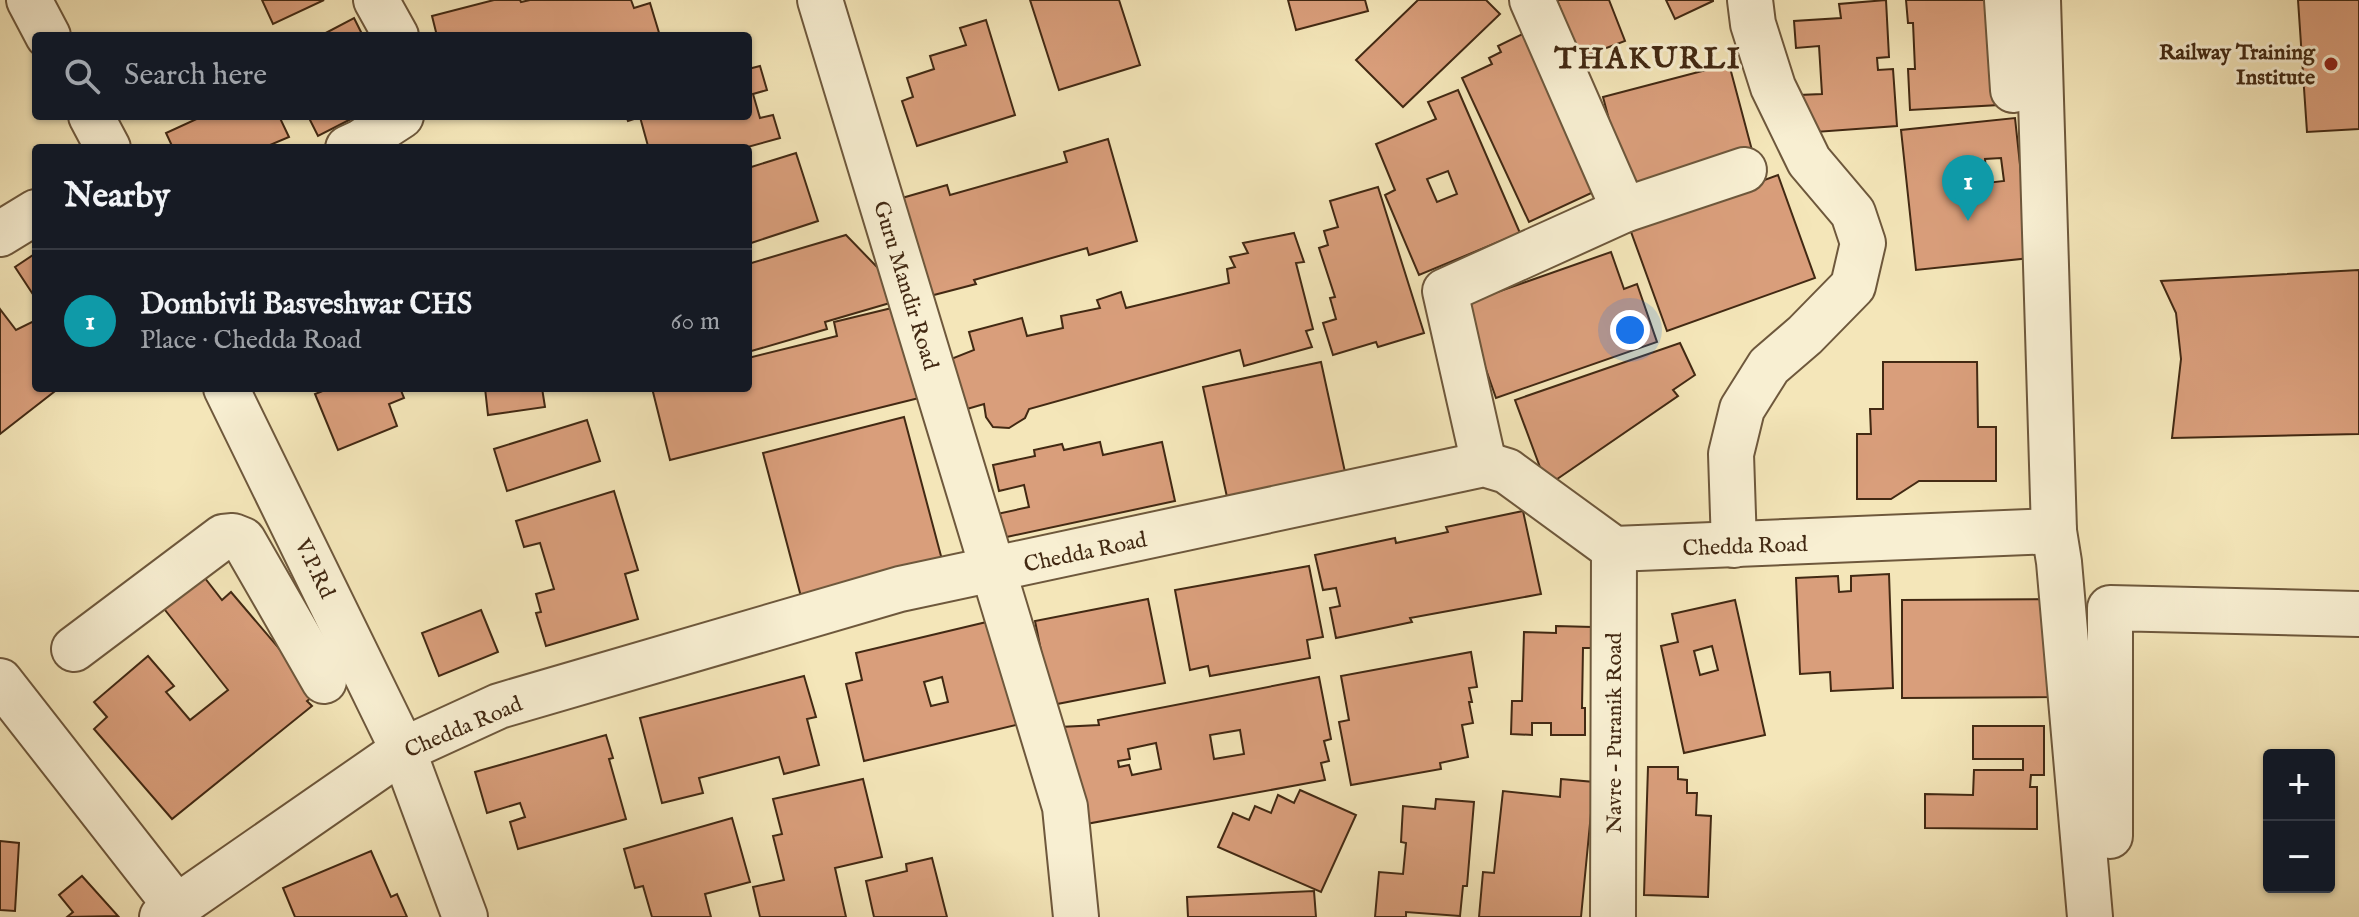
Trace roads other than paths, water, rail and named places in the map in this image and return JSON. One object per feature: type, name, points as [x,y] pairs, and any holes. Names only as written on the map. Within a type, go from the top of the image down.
[{"type":"street","points":[[29,0],[46,32]]},
{"type":"street","points":[[376,0],[394,32]]},
{"type":"street","name":"Guru Mandir Road","points":[[820,0],[1065,807],[1076,917]]},
{"type":"street","points":[[1532,0],[1624,210]]},
{"type":"street","points":[[1734,545],[1731,454],[1742,409],[1769,366],[1853,286],[1863,243],[1853,213],[1809,161],[1773,87],[1753,24],[1750,0]]},
{"type":"street","points":[[2013,90],[2024,18]]},
{"type":"street","points":[[2024,18],[2054,531],[2090,917]]},
{"type":"street","points":[[93,120],[106,144]]},
{"type":"street","points":[[355,144],[394,120]]},
{"type":"street","points":[[1614,549],[1507,471],[1484,464],[1445,291],[1624,210],[1744,170]]},
{"type":"street","points":[[0,234],[32,214]]},
{"type":"street","name":"V.P.Rd","points":[[228,392],[403,750],[465,917]]},
{"type":"street","name":"Chedda Road","points":[[169,911],[403,750],[499,706],[900,589],[1484,464]]},
{"type":"street","name":"Chedda Road","points":[[1614,549],[2054,531]]},
{"type":"street","points":[[74,649],[223,537],[233,536],[243,540],[324,681]]},
{"type":"street","name":"Navre - Puranik Road","points":[[1613,917],[1614,549]]},
{"type":"street","points":[[276,596],[318,572]]},
{"type":"street","points":[[2114,917],[2109,820],[2110,608],[2359,614]]},
{"type":"street","points":[[0,681],[169,911]]},
{"type":"place","name":"Railway Training Institute","points":[[2331,64]]},
{"type":"place","name":"Dombivli Basveshwar CHS","points":[[1968,221]]},
{"type":"district","name":"THAKURLI","points":[[1648,58]]}]
